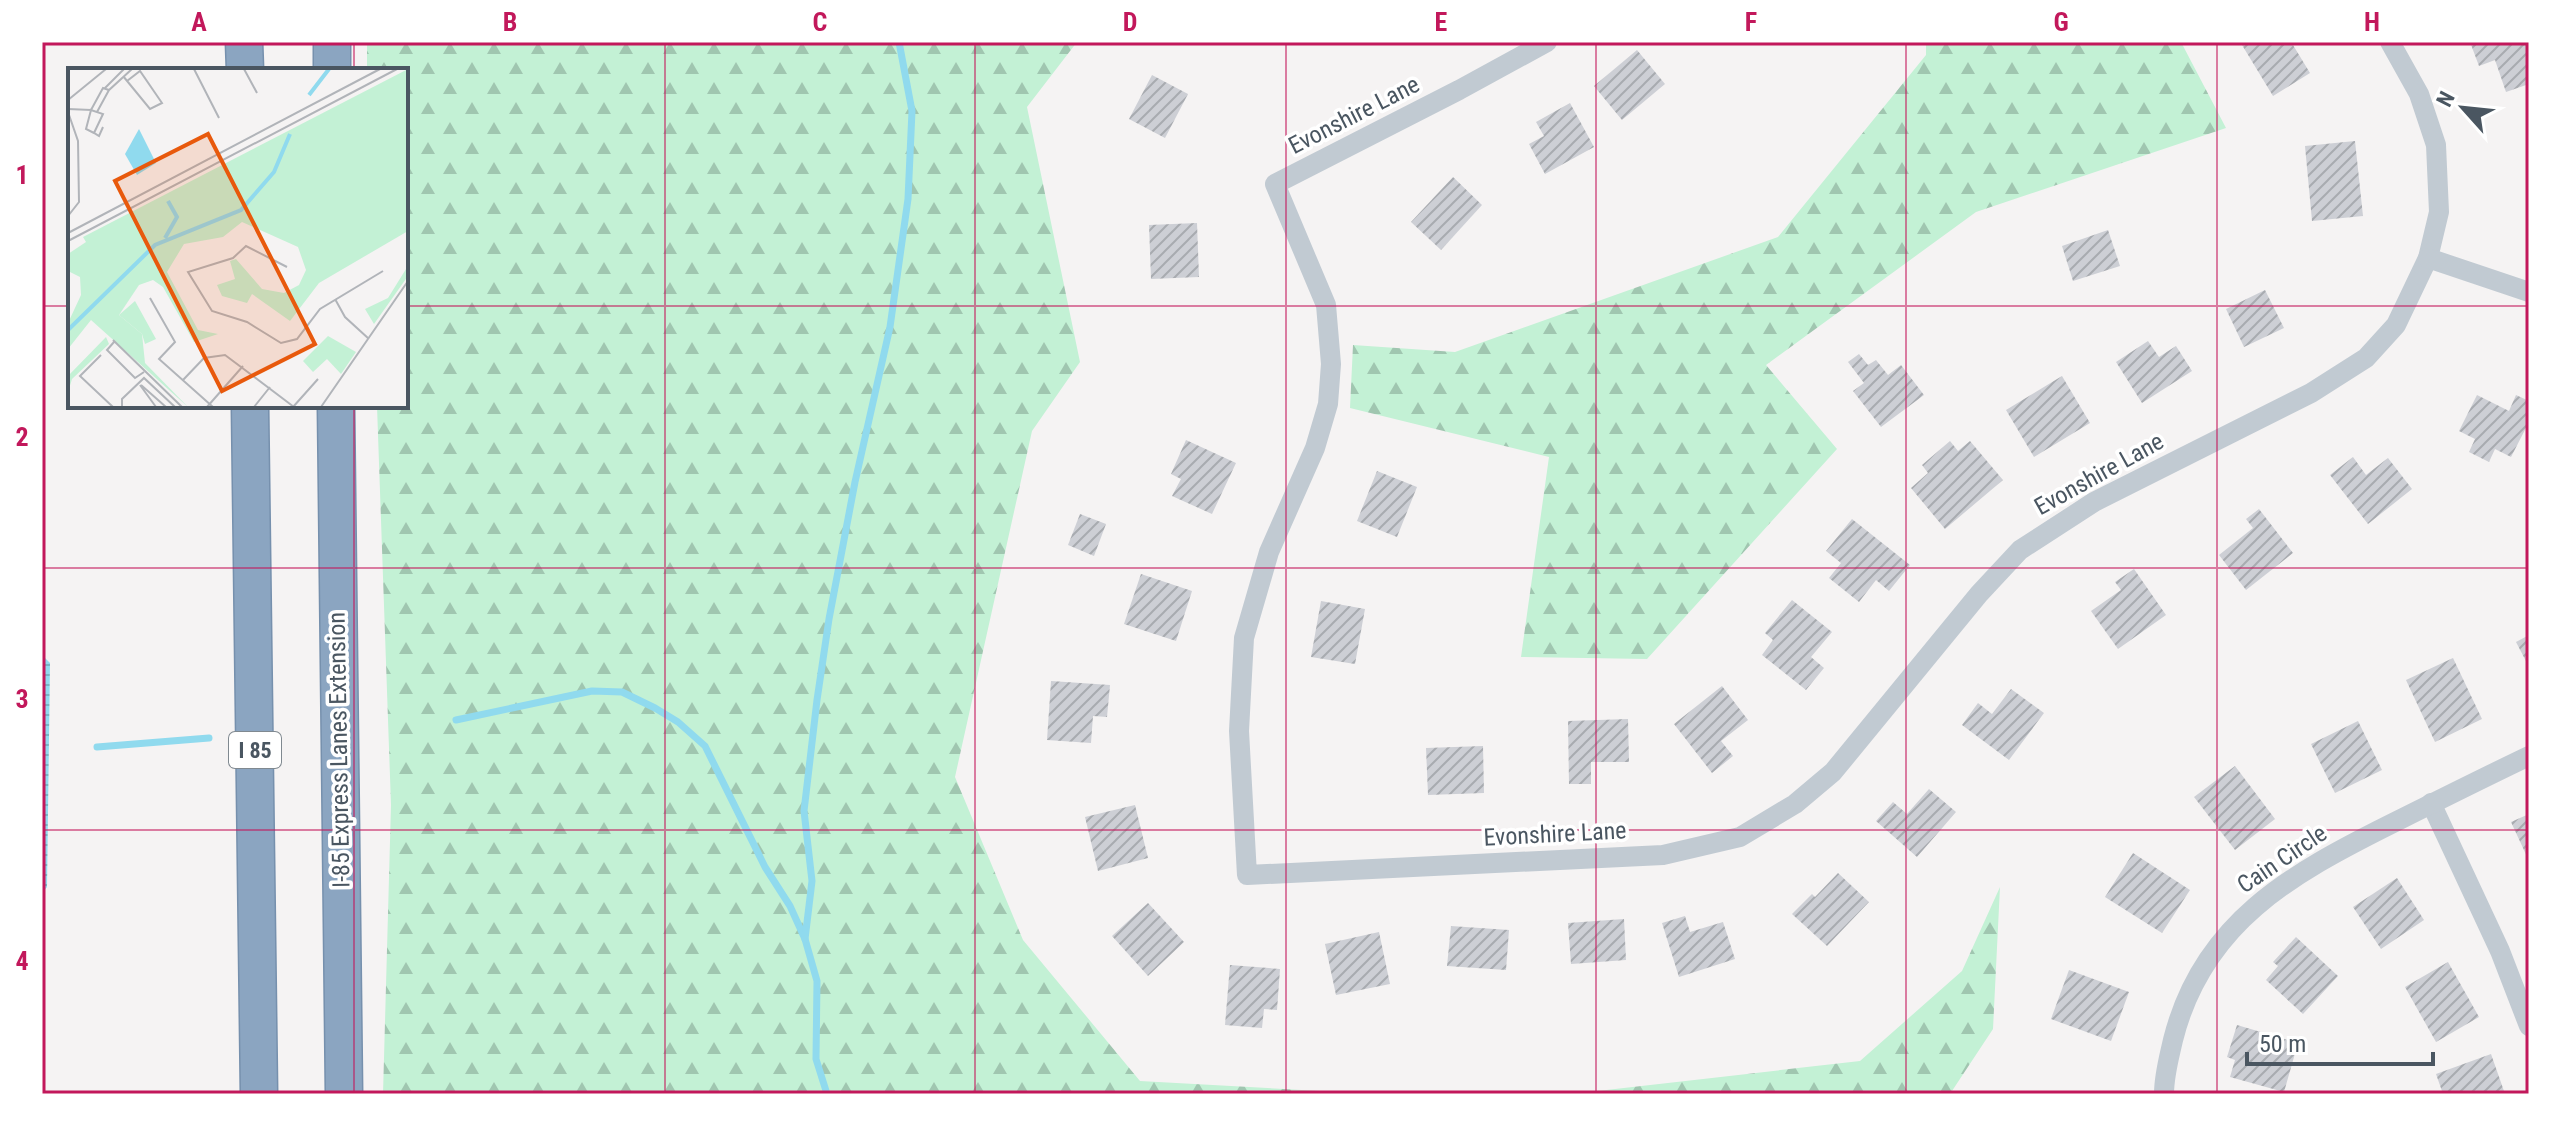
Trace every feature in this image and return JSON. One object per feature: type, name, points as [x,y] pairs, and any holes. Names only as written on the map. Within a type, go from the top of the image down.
[{"type":"highway","points":[[244,42],[245,68]]},
{"type":"highway","points":[[332,42],[332,68]]},
{"type":"highway","name":"I 85","points":[[250,408],[259,1094]]},
{"type":"highway","name":"I-85 Express Lanes Extension","points":[[336,408],[344,1094]]},
{"type":"street","name":"Evonshire Lane","points":[[1547,42],[1275,184],[1326,305],[1331,364],[1328,404],[1315,448],[1269,552],[1244,638],[1239,731],[1247,875],[1663,855],[1740,837],[1795,804],[1833,772],[1979,594],[2020,550],[2094,502],[2311,393],[2366,358],[2396,325],[2428,258],[2439,212],[2436,145],[2419,94],[2390,42]]},
{"type":"street","points":[[2428,258],[2529,292]]},
{"type":"street","name":"Cain Circle","points":[[2164,1094],[2164,1078],[2179,1019],[2207,960],[2267,895],[2323,858],[2529,756]]},
{"type":"street","points":[[2431,803],[2500,951],[2529,1026]]},
{"type":"green space","points":[[367,42],[1077,42],[1027,107],[1080,362],[1032,431],[955,777],[1023,940],[1140,1081],[1374,1094],[383,1094],[391,805],[377,408],[408,408],[408,68],[367,68]]},
{"type":"green space","points":[[1926,42],[2181,42],[2226,128],[1976,212],[1766,365],[1837,449],[1647,659],[1521,657],[1549,457],[1350,408],[1353,345],[1455,352],[1778,237],[1926,55]]},
{"type":"green space","points":[[2000,887],[1993,1029],[1950,1094],[1571,1094],[1860,1061],[1962,971]]},
{"type":"water","points":[[42,655],[50,663],[47,887],[42,893]]},
{"type":"building","points":[[2247,42],[2297,42],[2293,45],[2310,73],[2273,96],[2242,45]]},
{"type":"building","points":[[2470,42],[2529,42],[2529,84],[2506,92],[2495,60],[2479,66]]},
{"type":"building","points":[[1637,50],[1665,84],[1622,120],[1594,86]]},
{"type":"building","points":[[1152,75],[1188,94],[1165,138],[1129,119]]},
{"type":"building","points":[[1570,103],[1594,147],[1545,174],[1529,144],[1544,136],[1536,122]]},
{"type":"building","points":[[2355,141],[2363,216],[2312,221],[2305,146]]},
{"type":"building","points":[[1453,177],[1482,205],[1441,250],[1411,222]]},
{"type":"building","points":[[1197,223],[1199,277],[1151,279],[1149,225]]},
{"type":"building","points":[[2108,230],[2120,266],[2073,281],[2062,246]]},
{"type":"building","points":[[2265,290],[2284,328],[2244,347],[2226,309]]},
{"type":"building","points":[[2148,341],[2159,357],[2176,346],[2192,371],[2142,403],[2116,362]]},
{"type":"building","points":[[1859,354],[1868,365],[1876,360],[1888,375],[1901,365],[1924,395],[1881,427],[1853,391],[1864,383],[1848,362]]},
{"type":"building","points":[[2062,376],[2090,423],[2034,457],[2006,410]]},
{"type":"building","points":[[2477,395],[2509,411],[2516,395],[2529,401],[2529,422],[2511,457],[2495,449],[2489,462],[2469,452],[2475,439],[2459,431]]},
{"type":"building","points":[[1186,440],[1236,463],[1212,514],[1172,496],[1181,479],[1171,474]]},
{"type":"building","points":[[1950,441],[1958,451],[1970,441],[2003,480],[1945,529],[1911,488],[1928,473],[1922,465]]},
{"type":"building","points":[[2353,457],[2366,475],[2388,458],[2412,489],[2368,524],[2330,475]]},
{"type":"building","points":[[1377,471],[1417,487],[1397,537],[1357,521]]},
{"type":"building","points":[[2259,509],[2293,553],[2246,590],[2219,555],[2253,528],[2246,519]]},
{"type":"building","points":[[1080,514],[1106,524],[1094,556],[1068,545]]},
{"type":"building","points":[[1852,519],[1910,565],[1889,591],[1876,580],[1859,602],[1829,578],[1841,563],[1826,551]]},
{"type":"building","points":[[2134,569],[2166,615],[2118,649],[2091,611],[2121,590],[2115,582]]},
{"type":"building","points":[[1141,574],[1192,591],[1176,641],[1124,624]]},
{"type":"building","points":[[1792,600],[1832,632],[1811,657],[1824,668],[1806,690],[1762,655],[1773,640],[1765,633]]},
{"type":"building","points":[[1321,601],[1365,609],[1355,664],[1311,657]]},
{"type":"building","points":[[2529,635],[2529,667],[2516,642]]},
{"type":"building","points":[[2453,658],[2482,719],[2435,742],[2406,680]]},
{"type":"building","points":[[1051,681],[1110,685],[1107,717],[1093,716],[1091,743],[1047,740]]},
{"type":"building","points":[[1722,686],[1748,720],[1721,741],[1733,756],[1712,773],[1674,724]]},
{"type":"building","points":[[2011,689],[2044,713],[2009,760],[1962,725],[1978,703],[1992,714]]},
{"type":"building","points":[[1628,719],[1629,762],[1591,762],[1591,784],[1569,784],[1568,721]]},
{"type":"building","points":[[2358,721],[2382,770],[2335,793],[2311,744]]},
{"type":"building","points":[[1483,746],[1484,793],[1428,795],[1426,748]]},
{"type":"building","points":[[2235,766],[2275,819],[2235,850],[2194,797]]},
{"type":"building","points":[[1929,789],[1956,812],[1917,857],[1876,821],[1893,802],[1907,814]]},
{"type":"building","points":[[1135,805],[1148,858],[1098,871],[1085,817]]},
{"type":"building","points":[[2529,814],[2529,861],[2511,822]]},
{"type":"building","points":[[2133,853],[2190,890],[2162,933],[2105,897]]},
{"type":"building","points":[[1838,873],[1869,902],[1827,946],[1792,914],[1812,894],[1815,897]]},
{"type":"building","points":[[2397,878],[2424,920],[2381,949],[2353,907]]},
{"type":"building","points":[[1148,903],[1184,942],[1148,976],[1112,936]]},
{"type":"building","points":[[1685,916],[1690,932],[1723,922],[1735,959],[1679,977],[1662,923]]},
{"type":"building","points":[[1624,919],[1626,960],[1571,964],[1568,923]]},
{"type":"building","points":[[1451,926],[1509,930],[1506,970],[1447,966]]},
{"type":"building","points":[[1379,932],[1390,984],[1336,995],[1325,944]]},
{"type":"building","points":[[2296,937],[2338,976],[2303,1014],[2266,980],[2278,966],[2273,962]]},
{"type":"building","points":[[2448,962],[2479,1017],[2436,1042],[2405,987]]},
{"type":"building","points":[[1230,965],[1280,969],[1277,1010],[1264,1009],[1262,1028],[1225,1025]]},
{"type":"building","points":[[2069,970],[2129,992],[2111,1041],[2051,1019]]},
{"type":"building","points":[[2237,1025],[2298,1043],[2284,1092],[2230,1077],[2235,1060],[2227,1057]]},
{"type":"building","points":[[2491,1054],[2505,1094],[2443,1094],[2436,1074]]},
{"type":"waterway","points":[[805,939],[812,881],[804,811],[817,700],[855,482],[890,327],[908,199],[912,111],[899,42]]},
{"type":"waterway","points":[[456,720],[592,691],[622,692],[678,722],[705,746],[805,939],[817,981],[816,1059],[827,1094]]},
{"type":"waterway","points":[[97,747],[209,738]]}]
